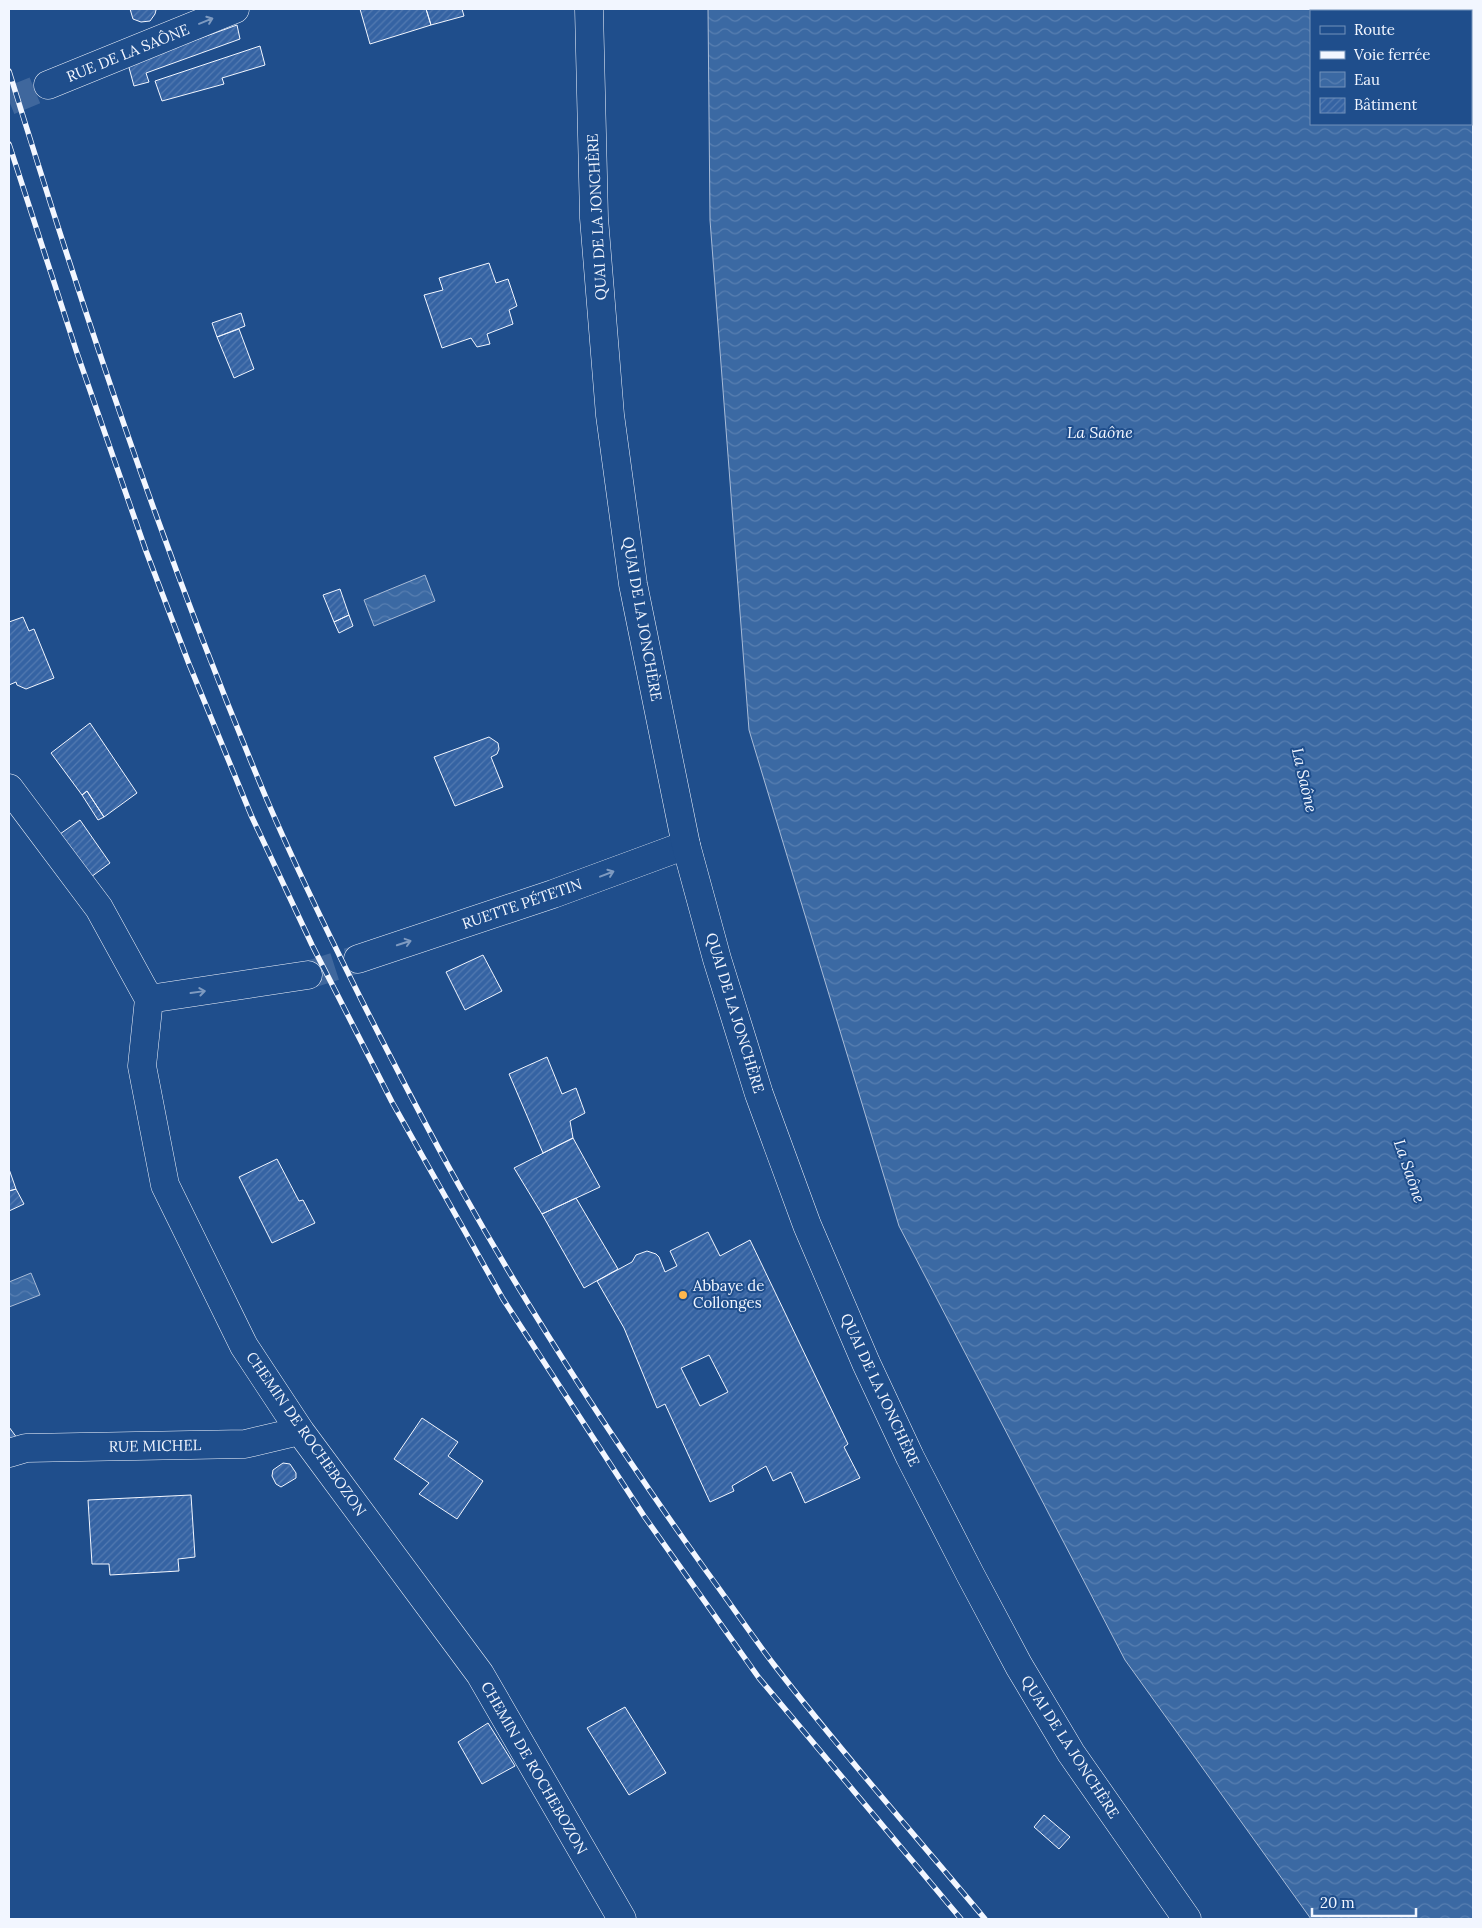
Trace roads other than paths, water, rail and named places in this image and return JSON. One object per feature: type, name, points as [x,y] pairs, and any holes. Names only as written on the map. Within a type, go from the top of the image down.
[{"type":"street","name":"RUE DE LA SAÔNE","points":[[48,85],[236,9]]},
{"type":"street","name":"QUAI DE LA JONCHÈRE","points":[[589,9],[594,218],[610,414],[632,584],[686,845],[717,959],[759,1094],[808,1226],[866,1363],[910,1457],[1019,1666],[1096,1789],[1187,1919]]},
{"type":"street","points":[[9,788],[99,908],[149,999],[308,975]]},
{"type":"street","name":"RUETTE PÉTETIN","points":[[358,959],[553,894],[686,845]]},
{"type":"street","name":"CHEMIN DE ROCHEBOZON","points":[[149,999],[142,1066],[165,1185],[244,1346],[300,1431],[480,1674],[622,1919]]},
{"type":"street","name":"RUE MICHEL","points":[[9,1453],[26,1448],[246,1444],[300,1431]]},
{"type":"water","name":"La Saône","points":[[708,9],[1473,9],[1473,1919],[1311,1919],[1125,1660],[899,1226],[749,730],[710,220]]},
{"type":"water","points":[[425,575],[435,601],[374,626],[364,600]]},
{"type":"water","points":[[31,1273],[40,1295],[9,1307],[9,1282]]},
{"type":"tunnel","points":[[9,101],[48,85]]},
{"type":"tunnel","points":[[308,975],[358,959]]},
{"type":"railway","points":[[9,71],[67,256],[129,439],[161,530],[230,710],[301,876],[362,1001],[423,1119],[489,1238],[548,1336],[674,1526],[800,1698],[985,1919]]},
{"type":"railway","points":[[9,144],[77,353],[146,551],[189,664],[251,815],[312,945],[392,1102],[503,1299],[644,1516],[759,1678],[961,1919]]},
{"type":"place","name":"Abbaye de Collonges","points":[[683,1295]]}]
